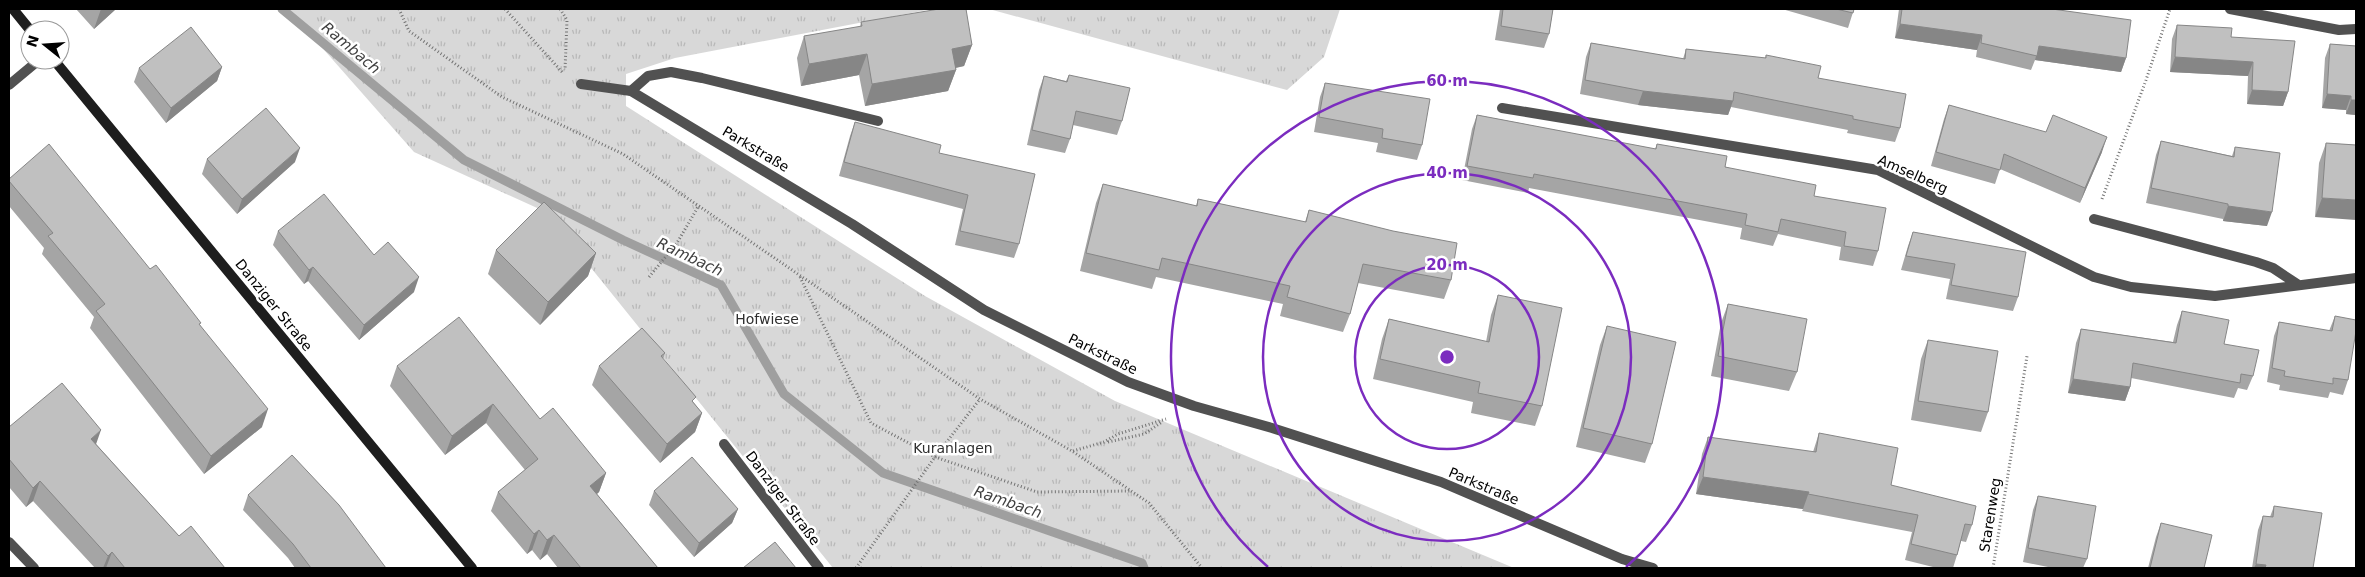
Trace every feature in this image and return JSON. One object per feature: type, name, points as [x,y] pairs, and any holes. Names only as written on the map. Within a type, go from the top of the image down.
[{"type":"main road","points":[[12,9],[21,20]]},
{"type":"main road","name":"Danziger Straße","points":[[62,70],[472,568]]},
{"type":"street","points":[[2230,9],[2339,30],[2356,29]]},
{"type":"street","points":[[9,85],[27,70]]},
{"type":"street","points":[[631,91],[648,76],[670,72],[878,121]]},
{"type":"street","name":"Parkstraße","points":[[581,84],[631,91],[852,224],[984,310],[1128,382],[1194,406],[1272,428],[1441,482],[1622,559],[1653,568]]},
{"type":"street","name":"Amselberg","points":[[1502,108],[1878,170],[2094,277],[2131,287],[2215,296],[2296,284],[2356,278]]},
{"type":"street","points":[[2094,219],[2256,262],[2273,268],[2296,284]]},
{"type":"street","name":"Danziger Straße","points":[[724,444],[819,568]]},
{"type":"street","points":[[9,542],[34,568]]},
{"type":"path","points":[[399,9],[409,31],[502,97],[623,154],[980,399],[1072,452],[1149,503],[1202,568]]},
{"type":"path","points":[[505,9],[565,75],[567,20],[560,9]]},
{"type":"path","points":[[2094,219],[2146,80],[2170,9]]},
{"type":"path","points":[[649,277],[677,243],[698,207]]},
{"type":"path","points":[[800,276],[871,423],[935,457],[1037,492],[1131,491]]},
{"type":"path","name":"Starenweg","points":[[1993,568],[2027,356]]},
{"type":"path","points":[[856,568],[935,457],[980,399]]},
{"type":"path","points":[[1072,452],[1104,442],[1144,434],[1168,418]]},
{"type":"path","points":[[1104,442],[1118,434],[1156,423]]},
{"type":"green space","points":[[288,9],[932,9],[675,58],[626,74],[626,106],[925,296],[1115,401],[1514,568],[833,568],[546,212],[414,152]]},
{"type":"green space","points":[[989,9],[1340,9],[1324,57],[1287,90]]},
{"type":"building","points":[[939,9],[966,9],[972,45],[952,49],[956,70],[872,84],[867,54],[809,64],[804,36],[862,26],[861,22]]},
{"type":"building","points":[[1503,9],[1553,9],[1549,34],[1501,26]]},
{"type":"building","points":[[1836,9],[1854,9],[1853,13]]},
{"type":"building","points":[[1902,9],[2052,9],[2131,20],[2126,58],[2039,46],[2037,56],[1981,43],[1982,35],[1900,24]]},
{"type":"building","points":[[2177,25],[2232,28],[2231,37],[2295,41],[2288,92],[2252,90],[2253,62],[2175,57]]},
{"type":"building","points":[[191,27],[222,67],[171,108],[139,68]]},
{"type":"building","points":[[1591,43],[1685,59],[1686,49],[1766,58],[1766,55],[1821,66],[1818,78],[1906,94],[1900,128],[1853,119],[1853,116],[1734,92],[1733,101],[1643,91],[1585,80]]},
{"type":"building","points":[[2330,44],[2356,46],[2356,100],[2351,100],[2351,96],[2327,94]]},
{"type":"building","points":[[1069,75],[1130,88],[1122,121],[1076,111],[1070,139],[1032,130],[1044,76],[1067,82]]},
{"type":"building","points":[[1325,83],[1430,99],[1422,145],[1382,138],[1383,129],[1319,117]]},
{"type":"building","points":[[1949,105],[2046,132],[2053,115],[2107,137],[2085,188],[2004,154],[2000,170],[1936,152]]},
{"type":"building","points":[[266,108],[300,148],[242,199],[207,159]]},
{"type":"building","points":[[1477,115],[1656,149],[1657,144],[1727,156],[1725,167],[1816,185],[1814,196],[1886,208],[1878,251],[1844,246],[1846,232],[1781,219],[1778,232],[1745,225],[1747,214],[1534,174],[1533,178],[1467,166]]},
{"type":"building","points":[[855,122],[941,145],[939,153],[1035,174],[1019,244],[960,231],[968,195],[844,162]]},
{"type":"building","points":[[2161,141],[2234,157],[2235,147],[2280,153],[2272,212],[2228,206],[2228,204],[2151,188]]},
{"type":"building","points":[[2326,143],[2356,145],[2356,200],[2322,198]]},
{"type":"building","points":[[49,144],[150,269],[156,265],[201,323],[199,324],[268,409],[211,456],[96,311],[105,304],[48,236],[53,233],[9,181]]},
{"type":"building","points":[[1103,184],[1197,206],[1198,199],[1306,222],[1309,210],[1393,231],[1457,243],[1451,280],[1363,264],[1350,314],[1287,297],[1290,286],[1162,258],[1159,270],[1086,253]]},
{"type":"building","points":[[324,194],[374,255],[388,242],[419,277],[364,325],[313,267],[309,270],[278,231]]},
{"type":"building","points":[[544,202],[596,253],[548,302],[496,250]]},
{"type":"building","points":[[1913,232],[2026,252],[2018,297],[1951,285],[1955,264],[1906,256]]},
{"type":"building","points":[[1498,295],[1562,308],[1542,406],[1478,393],[1480,382],[1380,359],[1389,319],[1489,342]]},
{"type":"building","points":[[1728,304],[1807,319],[1797,372],[1718,356]]},
{"type":"building","points":[[2182,311],[2229,320],[2224,344],[2259,350],[2253,376],[2241,374],[2240,383],[2133,363],[2130,387],[2073,379],[2081,329],[2176,343]]},
{"type":"building","points":[[2335,316],[2356,320],[2348,380],[2333,378],[2333,384],[2284,376],[2285,371],[2272,368],[2279,322],[2332,331]]},
{"type":"building","points":[[459,317],[540,419],[553,408],[606,473],[590,486],[658,568],[581,568],[554,535],[547,540],[539,530],[534,534],[498,492],[538,459],[493,404],[452,436],[397,366]]},
{"type":"building","points":[[1607,326],[1676,342],[1652,444],[1583,428]]},
{"type":"building","points":[[642,328],[665,353],[661,356],[696,397],[692,401],[702,413],[667,444],[599,366]]},
{"type":"building","points":[[1928,340],[1998,351],[1988,412],[1918,401]]},
{"type":"building","points":[[62,383],[101,430],[91,439],[179,536],[191,526],[225,568],[125,568],[112,552],[108,556],[40,481],[33,488],[9,459],[9,427]]},
{"type":"building","points":[[1819,433],[1898,448],[1891,485],[1976,506],[1972,525],[1965,524],[1957,555],[1911,544],[1918,515],[1808,494],[1809,492],[1703,477],[1708,437],[1816,452]]},
{"type":"building","points":[[292,455],[339,505],[386,568],[311,568],[293,544],[248,495]]},
{"type":"building","points":[[692,457],[738,509],[699,543],[654,491]]},
{"type":"building","points":[[2038,496],[2096,506],[2087,559],[2028,548]]},
{"type":"building","points":[[2274,506],[2322,513],[2313,568],[2265,568],[2266,565],[2256,564],[2263,516],[2273,517]]},
{"type":"building","points":[[2161,523],[2212,535],[2204,568],[2150,568]]},
{"type":"building","points":[[775,542],[796,568],[743,568]]},
{"type":"waterway","name":"Rambach","points":[[282,9],[464,160],[623,240],[721,285],[784,394],[883,473],[1142,563],[1144,568]]},
{"type":"park label","name":"Hofwiese","points":[[767,319]]},
{"type":"park label","name":"Kuranlagen","points":[[953,448]]}]
